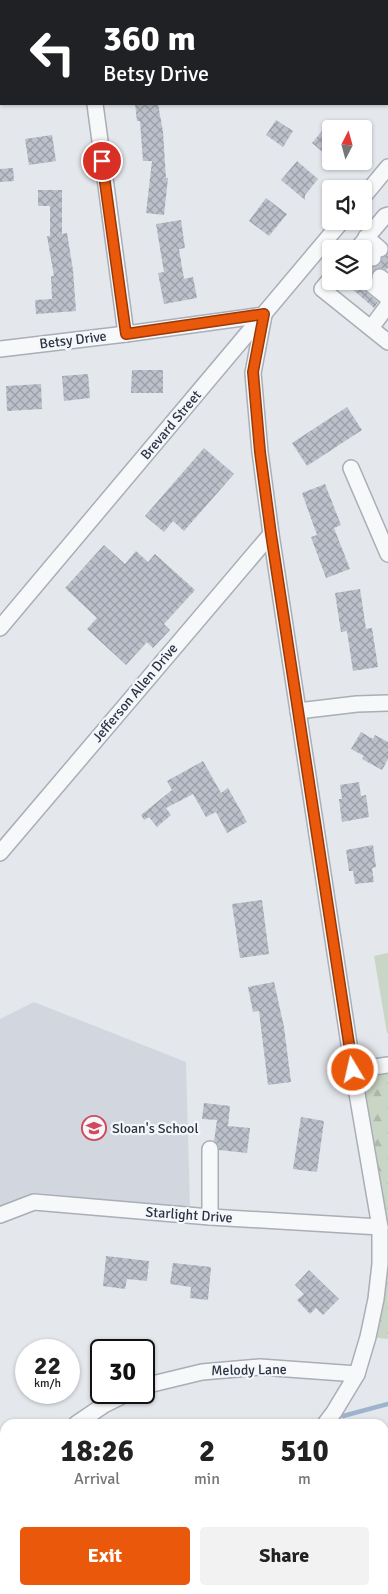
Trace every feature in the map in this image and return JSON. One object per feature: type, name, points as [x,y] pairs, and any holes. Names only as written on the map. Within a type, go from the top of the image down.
[{"type":"street","points":[[94,105],[126,334]]},
{"type":"street","points":[[372,188],[386,174]]},
{"type":"street","points":[[372,242],[386,220]]},
{"type":"street","name":"Brevard Street","points":[[0,628],[334,230]]},
{"type":"street","points":[[383,277],[388,298]]},
{"type":"street","points":[[323,290],[388,342]]},
{"type":"street","points":[[371,328],[388,305]]},
{"type":"street","points":[[264,314],[253,372],[260,452],[353,1070],[380,1226],[380,1264],[376,1299],[368,1337],[357,1374],[329,1419]]},
{"type":"street","name":"Betsy Drive","points":[[0,349],[126,334],[264,314]]},
{"type":"street","points":[[351,468],[388,554]]},
{"type":"street","name":"Jefferson Allen Drive","points":[[0,852],[271,534]]},
{"type":"street","points":[[298,711],[357,704],[388,703]]},
{"type":"street","points":[[353,1070],[388,1065]]},
{"type":"street","points":[[210,1149],[210,1217]]},
{"type":"street","name":"Starlight Drive","points":[[0,1215],[34,1202],[210,1217],[380,1226]]},
{"type":"street","name":"Melody Lane","points":[[155,1383],[202,1372],[260,1367],[357,1374]]},
{"type":"street","points":[[83,1419],[106,1404]]},
{"type":"shaded area","name":"Sloan's School","points":[[34,1002],[186,1062],[190,1208],[39,1193],[0,1206],[0,1019]]},
{"type":"green space","points":[[388,953],[388,1033],[387,1033],[374,956]]},
{"type":"green space","points":[[388,1065],[388,1339],[368,1337],[380,1264],[353,1070]]},
{"type":"building","points":[[135,105],[158,105],[163,132],[166,178],[168,178],[164,215],[146,213],[152,161],[143,161],[140,121],[137,121]]},
{"type":"building","points":[[276,120],[293,131],[283,147],[266,135]]},
{"type":"building","points":[[322,131],[322,151],[312,143]]},
{"type":"building","points":[[52,135],[56,161],[29,165],[25,139]]},
{"type":"building","points":[[297,161],[318,179],[305,195],[305,200],[281,180]]},
{"type":"building","points":[[13,168],[14,181],[0,182],[0,169]]},
{"type":"building","points":[[38,190],[62,190],[62,234],[67,233],[73,270],[76,311],[36,314],[35,300],[52,299],[51,276],[54,276],[47,236],[50,236],[50,206],[38,206]]},
{"type":"building","points":[[266,198],[287,214],[269,236],[249,221]]},
{"type":"building","points":[[181,220],[185,248],[179,249],[184,279],[193,277],[197,298],[164,304],[158,273],[164,272],[156,224]]},
{"type":"building","points":[[388,253],[388,268],[386,270],[382,268],[376,269],[372,274],[372,267],[380,264],[382,258]]},
{"type":"building","points":[[353,290],[366,290],[378,302],[374,308]]},
{"type":"building","points":[[132,370],[163,370],[163,393],[131,393]]},
{"type":"building","points":[[88,374],[90,398],[64,401],[62,376]]},
{"type":"building","points":[[41,384],[42,409],[7,411],[6,386]]},
{"type":"building","points":[[347,407],[362,430],[307,466],[292,443]]},
{"type":"building","points":[[204,448],[234,474],[184,531],[173,521],[164,532],[145,516]]},
{"type":"building","points":[[325,484],[341,525],[334,528],[350,569],[326,578],[311,537],[317,535],[302,493]]},
{"type":"building","points":[[104,545],[125,564],[136,551],[148,562],[155,554],[195,590],[164,624],[170,630],[153,648],[147,642],[126,665],[87,629],[97,618],[65,588]]},
{"type":"building","points":[[360,589],[366,629],[372,628],[378,667],[353,671],[347,631],[341,632],[335,593]]},
{"type":"building","points":[[361,732],[373,739],[375,735],[388,742],[388,759],[382,770],[362,759],[364,756],[351,749]]},
{"type":"building","points":[[203,761],[221,793],[228,788],[247,822],[227,833],[216,812],[206,817],[193,794],[166,808],[171,815],[157,827],[149,817],[144,820],[141,815],[172,790],[167,781]]},
{"type":"building","points":[[359,782],[361,796],[366,795],[369,817],[342,822],[339,799],[342,799],[340,785]]},
{"type":"building","points":[[373,845],[376,867],[372,868],[374,882],[355,884],[353,871],[349,871],[346,850]]},
{"type":"building","points":[[262,900],[269,954],[240,958],[232,904]]},
{"type":"building","points":[[274,982],[284,1027],[291,1082],[268,1085],[259,1011],[253,1012],[248,987]]},
{"type":"building","points":[[204,1103],[230,1106],[228,1126],[250,1128],[247,1153],[219,1150],[218,1145],[214,1141],[217,1120],[202,1119]]},
{"type":"building","points":[[301,1117],[324,1121],[317,1172],[293,1169]]},
{"type":"building","points":[[106,1256],[149,1261],[147,1281],[127,1279],[125,1289],[103,1286]]},
{"type":"building","points":[[173,1263],[211,1267],[208,1300],[190,1298],[191,1287],[170,1284]]},
{"type":"building","points":[[309,1270],[339,1299],[323,1315],[316,1308],[310,1314],[297,1300],[304,1294],[295,1285]]},
{"type":"waterway","points":[[343,1416],[388,1404]]},
{"type":"tunnel","points":[[372,270],[380,277]]},
{"type":"place","name":"Sloan's School","points":[[94,1128]]},
{"type":"route","points":[[102,161],[126,334],[264,314],[253,372],[260,452],[353,1070]]}]
